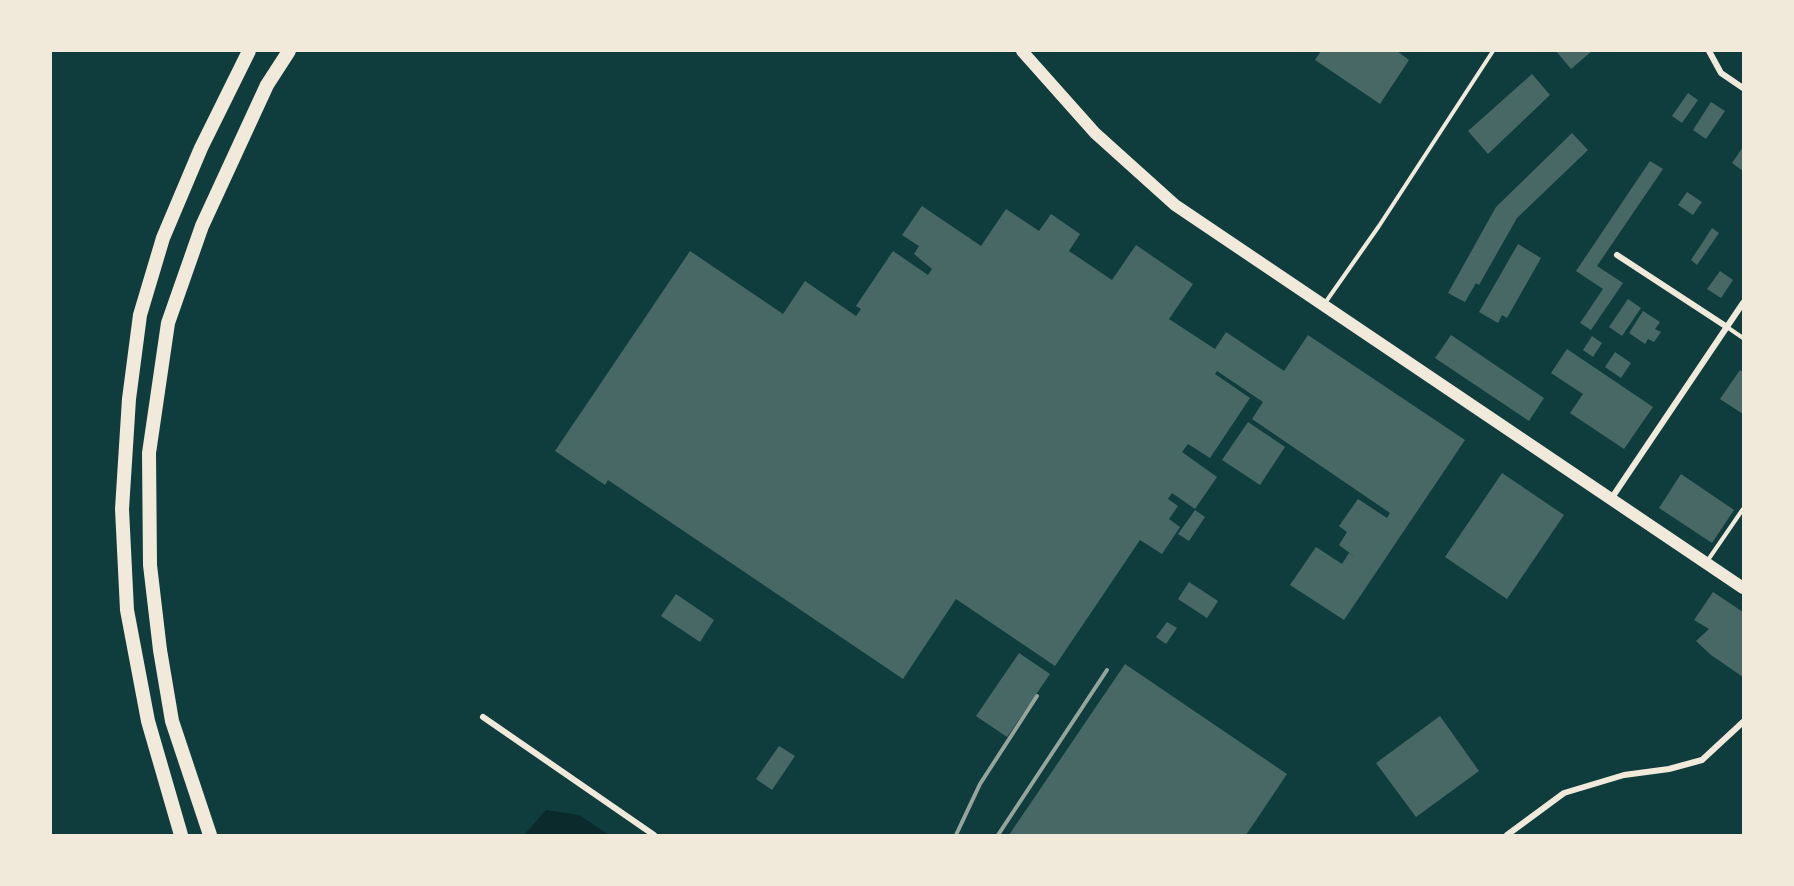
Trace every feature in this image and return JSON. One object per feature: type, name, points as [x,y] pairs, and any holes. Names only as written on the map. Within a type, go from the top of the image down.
[{"type":"highway","points":[[181,835],[148,721],[127,610],[122,509],[129,399],[140,315],[163,238],[201,148],[249,51]]},
{"type":"highway","points":[[210,835],[172,721],[160,650],[150,565],[149,453],[168,323],[202,226],[267,86],[289,51]]},
{"type":"main road","points":[[1022,51],[1095,133],[1175,205],[1743,588]]},
{"type":"street","points":[[1708,51],[1720,73],[1743,88]]},
{"type":"street","points":[[1617,255],[1727,327]]},
{"type":"street","points":[[1611,499],[1743,303]]},
{"type":"street","points":[[483,717],[654,835]]},
{"type":"street","points":[[1507,835],[1564,794],[1624,775],[1669,769],[1702,760],[1743,722]]},
{"type":"lane","points":[[1323,305],[1379,226],[1493,51]]},
{"type":"lane","points":[[1727,327],[1743,338]]},
{"type":"lane","points":[[1707,563],[1743,509]]},
{"type":"water","points":[[546,810],[579,815],[609,835],[524,835]]},
{"type":"building","points":[[1321,51],[1397,51],[1409,60],[1380,104],[1315,60]]},
{"type":"building","points":[[1556,51],[1592,51],[1571,69]]},
{"type":"building","points":[[1532,74],[1550,95],[1488,154],[1468,131]]},
{"type":"building","points":[[1688,93],[1698,100],[1682,123],[1672,116]]},
{"type":"building","points":[[1711,102],[1725,111],[1706,139],[1693,130]]},
{"type":"building","points":[[1572,133],[1588,150],[1517,218],[1479,285],[1476,283],[1465,302],[1448,293],[1496,207]]},
{"type":"building","points":[[1743,147],[1743,171],[1732,163]]},
{"type":"building","points":[[1650,161],[1663,169],[1597,266],[1623,283],[1591,330],[1580,323],[1603,289],[1576,271]]},
{"type":"building","points":[[1687,192],[1702,202],[1693,215],[1678,205]]},
{"type":"building","points":[[922,206],[981,246],[1006,209],[1039,231],[1051,214],[1080,234],[1069,251],[1112,280],[1136,245],[1193,284],[1169,319],[1215,349],[1226,332],[1284,371],[1308,335],[1465,440],[1344,620],[1290,585],[1316,547],[1342,564],[1349,553],[1355,557],[1339,545],[1347,532],[1339,526],[1358,499],[1387,518],[1390,513],[1252,419],[1263,402],[1217,371],[1215,374],[1250,398],[1210,458],[1188,444],[1182,452],[1217,477],[1195,509],[1172,493],[1168,499],[1178,506],[1169,519],[1180,527],[1162,554],[1140,540],[1055,666],[956,599],[903,679],[608,480],[605,485],[555,451],[690,251],[783,314],[805,281],[856,316],[861,309],[856,306],[893,251],[928,275],[932,269],[914,254],[919,246],[902,235]]},
{"type":"building","points":[[1712,228],[1719,233],[1697,265],[1691,260]]},
{"type":"building","points":[[1518,244],[1541,258],[1507,318],[1502,315],[1498,323],[1479,312]]},
{"type":"building","points":[[1720,271],[1733,280],[1721,298],[1707,289]]},
{"type":"building","points":[[1628,299],[1641,308],[1622,336],[1609,327]]},
{"type":"building","points":[[1643,311],[1660,322],[1655,329],[1661,332],[1654,342],[1648,339],[1645,344],[1629,333]]},
{"type":"building","points":[[1451,335],[1544,398],[1529,421],[1435,358]]},
{"type":"building","points":[[1592,336],[1602,343],[1593,357],[1583,350]]},
{"type":"building","points":[[1567,349],[1653,407],[1624,449],[1570,413],[1583,394],[1551,373]]},
{"type":"building","points":[[1615,352],[1631,363],[1621,378],[1605,367]]},
{"type":"building","points":[[1740,370],[1743,372],[1743,414],[1720,399]]},
{"type":"building","points":[[1248,422],[1285,447],[1260,485],[1222,460]]},
{"type":"building","points":[[1502,473],[1564,515],[1507,599],[1445,557]]},
{"type":"building","points":[[1681,474],[1734,510],[1712,543],[1659,508]]},
{"type":"building","points":[[1195,510],[1205,517],[1189,541],[1178,534]]},
{"type":"building","points":[[1189,582],[1218,601],[1207,618],[1178,599]]},
{"type":"building","points":[[1713,592],[1743,612],[1743,677],[1711,655],[1696,641],[1709,629],[1694,620]]},
{"type":"building","points":[[676,594],[714,620],[700,642],[661,616]]},
{"type":"building","points":[[1167,622],[1177,628],[1166,644],[1156,637]]},
{"type":"building","points":[[1019,653],[1050,674],[1007,737],[976,716]]},
{"type":"building","points":[[1125,664],[1287,774],[1246,835],[1009,835]]},
{"type":"building","points":[[1440,716],[1479,771],[1416,817],[1376,763]]},
{"type":"building","points":[[779,746],[795,756],[772,790],[756,779]]},
{"type":"railway","points":[[998,835],[1107,670]]},
{"type":"railway","points":[[956,835],[980,784],[1037,696]]}]
